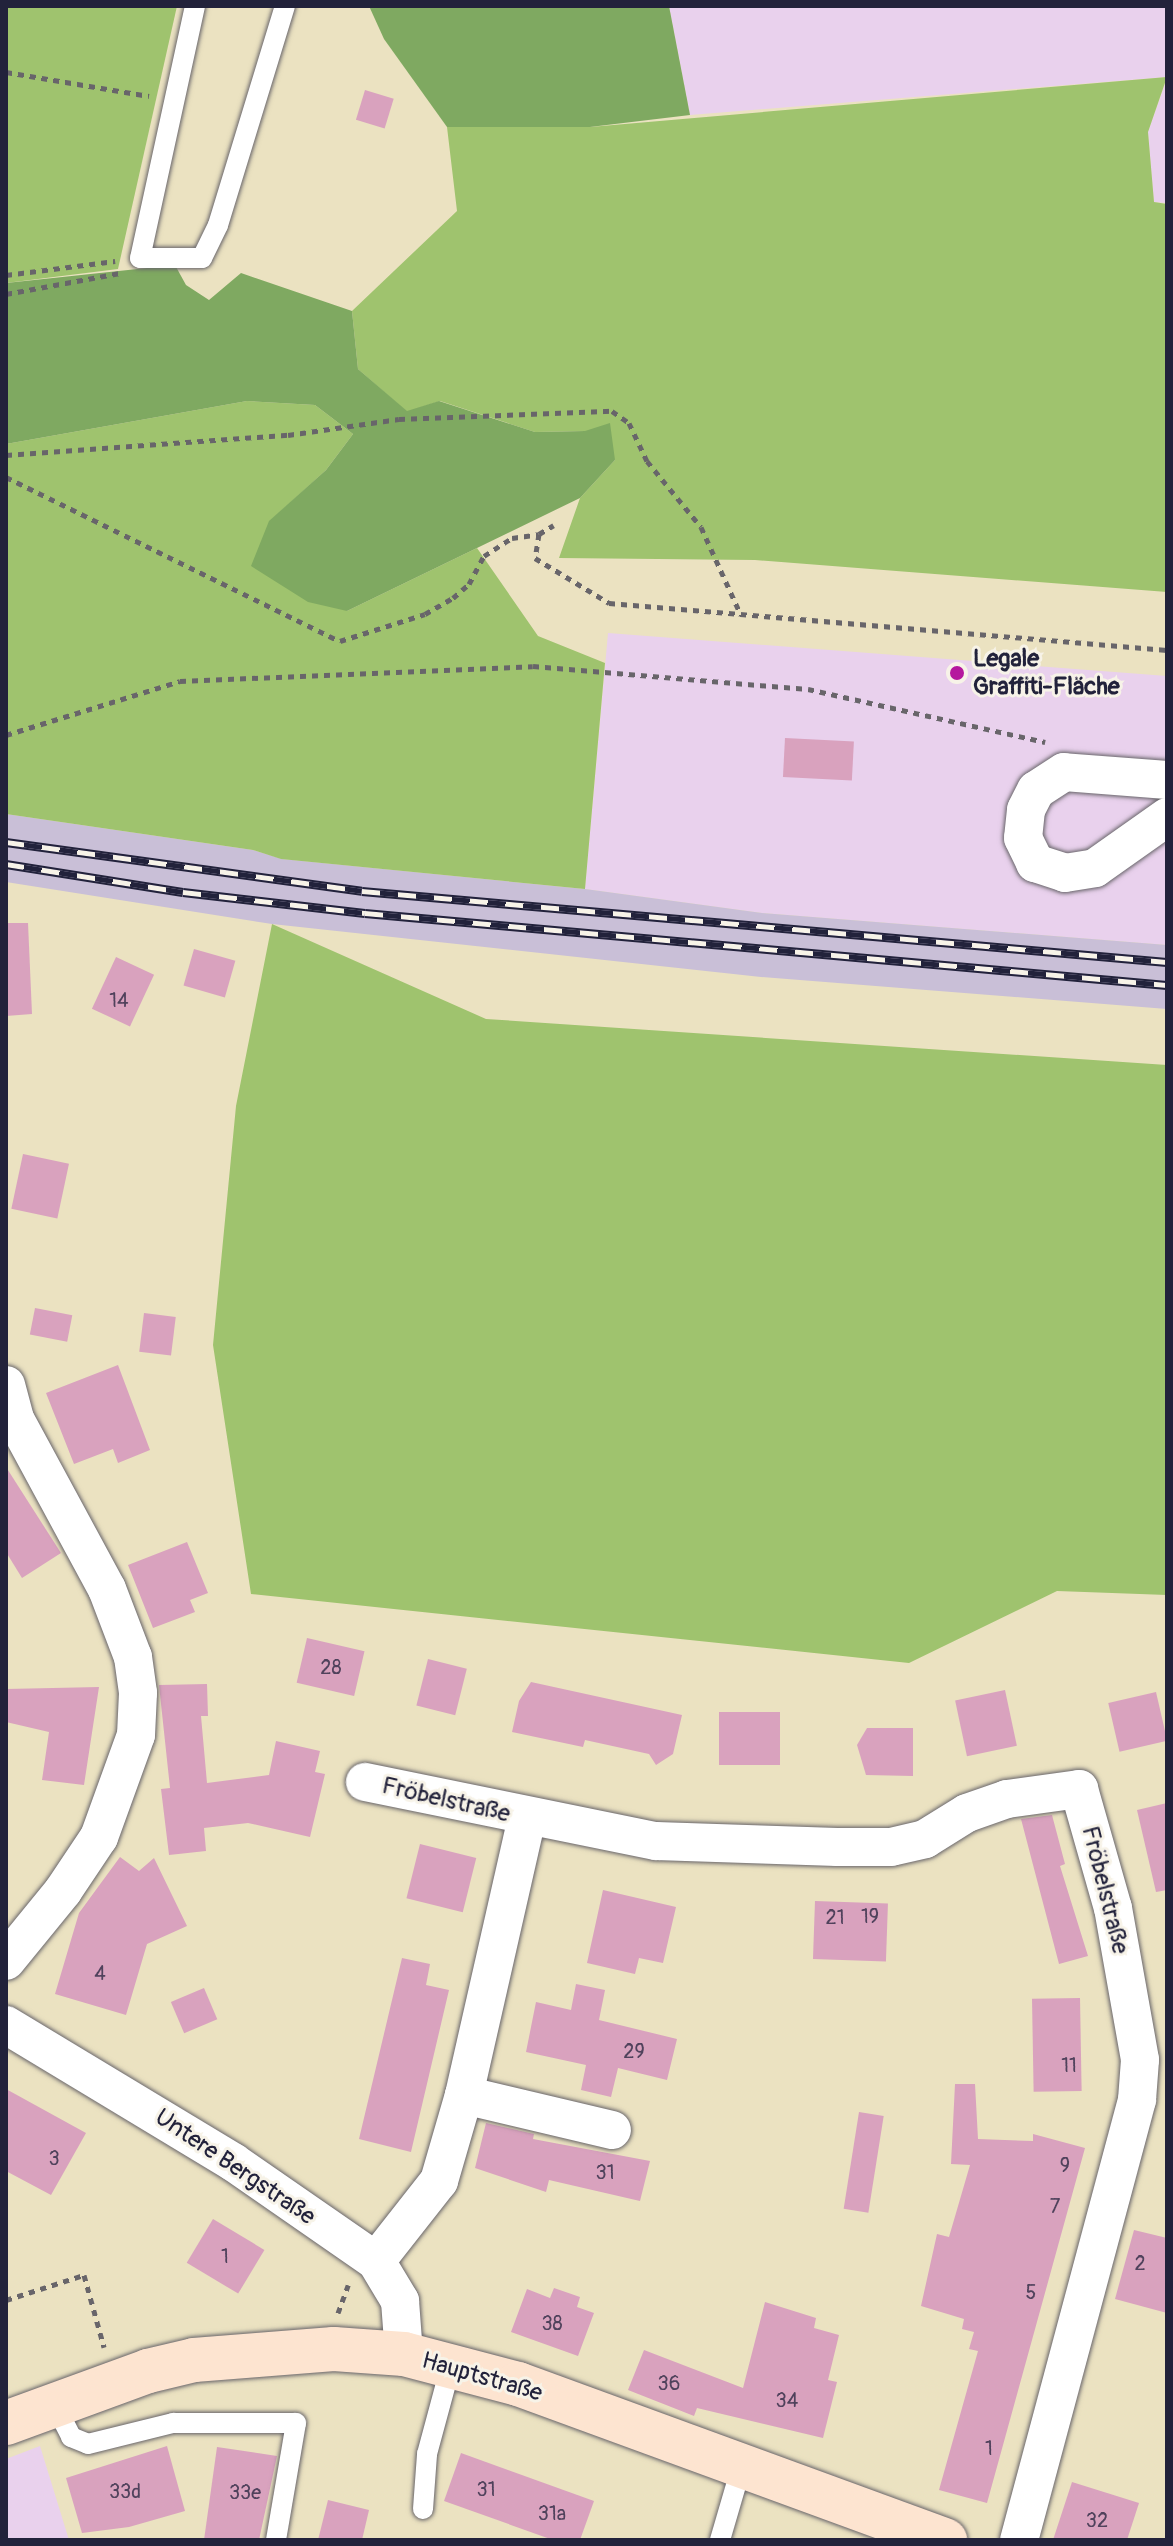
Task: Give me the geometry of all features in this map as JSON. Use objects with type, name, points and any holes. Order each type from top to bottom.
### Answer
[{"type":"main road","name":"Hauptstraße","points":[[6,2423],[194,2360],[334,2349],[404,2354],[451,2365],[742,2465],[945,2540]]},
{"type":"street","points":[[1167,780],[1064,772],[1036,790],[1026,810],[1023,838],[1035,863],[1065,873],[1095,868],[1167,817]]},
{"type":"street","points":[[6,1385],[15,1419],[107,1589],[133,1657],[138,1693],[136,1735],[99,1837],[63,1891],[6,1961]]},
{"type":"street","name":"Fröbelstraße","points":[[365,1782],[527,1818],[656,1841],[891,1847],[925,1839],[967,1813],[1007,1799],[1079,1789],[1113,1908],[1140,2060],[1137,2100],[1019,2540]]},
{"type":"street","name":"Fröbelstraße","points":[[363,2269],[439,2181],[464,2095],[527,1818]]},
{"type":"street","name":"Untere Bergstraße","points":[[6,2025],[233,2162],[363,2269],[400,2301],[404,2354]]},
{"type":"street","points":[[464,2095],[612,2130]]},
{"type":"lane","points":[[195,6],[140,258],[202,258],[218,225],[285,6]]},
{"type":"lane","points":[[423,2509],[427,2454],[451,2365]]},
{"type":"lane","points":[[55,2405],[71,2437],[88,2444],[173,2423],[296,2423],[276,2540]]},
{"type":"lane","points":[[720,2540],[742,2465]]},
{"type":"path","points":[[6,72],[174,97]]},
{"type":"path","points":[[6,275],[140,258]]},
{"type":"path","points":[[6,294],[114,278],[140,258]]},
{"type":"path","points":[[6,455],[288,435],[399,419],[612,411],[629,423],[647,461],[701,527],[741,615]]},
{"type":"path","points":[[6,477],[340,641],[425,614],[453,598],[469,584],[484,556],[512,538],[539,534],[554,525]]},
{"type":"path","points":[[539,534],[535,558],[609,603],[1167,650]]},
{"type":"path","points":[[6,735],[180,681],[533,666],[808,689],[1055,746]]},
{"type":"path","points":[[335,2320],[363,2269]]},
{"type":"path","points":[[6,2300],[84,2275],[107,2356]]},
{"type":"shaded area","points":[[669,6],[1167,6],[1167,77],[690,115]]},
{"type":"shaded area","points":[[1167,78],[1167,203],[1154,202],[1148,132]]},
{"type":"shaded area","points":[[608,633],[1167,676],[1167,945],[762,913],[585,889]]},
{"type":"shaded area","points":[[6,814],[253,850],[282,859],[585,889],[762,913],[1167,945],[1167,1009],[761,977],[272,924],[6,882]]},
{"type":"shaded area","points":[[40,2446],[69,2540],[6,2540],[6,2459]]},
{"type":"green space","points":[[6,6],[177,6],[118,269],[6,283]]},
{"type":"green space","points":[[369,6],[669,6],[690,115],[590,127],[447,127],[384,39]]},
{"type":"green space","points":[[1167,77],[1148,132],[1154,202],[1167,204],[1167,592],[755,560],[559,558],[580,498],[615,460],[585,431],[535,432],[440,401],[407,412],[358,369],[352,311],[457,211],[447,127],[590,127]]},
{"type":"green space","points":[[175,265],[186,285],[209,300],[241,273],[352,311],[358,369],[407,411],[439,401],[535,432],[585,431],[610,423],[615,460],[580,498],[347,611],[308,602],[251,566],[269,521],[326,470],[353,434],[315,405],[247,401],[6,444],[6,283]]},
{"type":"green space","points":[[247,401],[315,405],[353,434],[326,470],[270,521],[347,611],[477,548],[538,636],[605,663],[585,889],[281,859],[253,850],[6,814],[6,444]]},
{"type":"green space","points":[[272,924],[486,1019],[1167,1065],[1167,1595],[1057,1591],[909,1663],[251,1594],[213,1345],[236,1106]]},
{"type":"building","points":[[365,90],[394,99],[385,128],[356,120]]},
{"type":"building","points":[[785,738],[854,742],[852,781],[783,777]]},
{"type":"building","points":[[6,923],[28,923],[32,1014],[6,1016]]},
{"type":"building","points":[[194,949],[235,961],[225,997],[184,986]]},
{"type":"building","points":[[116,957],[154,975],[130,1026],[92,1009]]},
{"type":"building","points":[[23,1154],[69,1164],[57,1219],[11,1209]]},
{"type":"building","points":[[35,1308],[72,1315],[67,1342],[30,1335]]},
{"type":"building","points":[[144,1313],[176,1317],[171,1356],[139,1352]]},
{"type":"building","points":[[118,1365],[150,1450],[118,1463],[113,1449],[74,1464],[46,1393]]},
{"type":"building","points":[[6,1467],[61,1553],[22,1578],[6,1552]]},
{"type":"building","points":[[187,1542],[208,1593],[190,1600],[195,1612],[153,1628],[128,1565]]},
{"type":"building","points":[[307,1638],[364,1651],[354,1696],[297,1683]]},
{"type":"building","points":[[428,1659],[467,1669],[455,1715],[416,1706]]},
{"type":"building","points":[[531,1682],[682,1715],[673,1754],[656,1765],[649,1754],[585,1740],[583,1747],[512,1732],[519,1701]]},
{"type":"building","points":[[207,1684],[208,1716],[201,1716],[207,1783],[269,1775],[276,1741],[320,1751],[315,1772],[325,1774],[310,1837],[248,1823],[204,1828],[206,1851],[169,1855],[161,1789],[170,1788],[159,1685]]},
{"type":"building","points":[[99,1687],[84,1785],[42,1780],[49,1732],[6,1722],[6,1689]]},
{"type":"building","points":[[1005,1690],[1017,1746],[967,1756],[955,1701]]},
{"type":"building","points":[[1156,1692],[1167,1741],[1120,1752],[1108,1703]]},
{"type":"building","points":[[719,1712],[780,1712],[780,1765],[719,1765]]},
{"type":"building","points":[[867,1728],[913,1728],[913,1776],[866,1775],[857,1745]]},
{"type":"building","points":[[1167,1803],[1167,1890],[1156,1892],[1137,1810]]},
{"type":"building","points":[[1052,1815],[1065,1864],[1060,1866],[1088,1956],[1059,1964],[1021,1819]]},
{"type":"building","points":[[420,1844],[476,1858],[463,1912],[406,1898]]},
{"type":"building","points":[[120,1857],[139,1871],[154,1858],[187,1926],[147,1944],[126,2015],[55,1994],[79,1913]]},
{"type":"building","points":[[603,1890],[676,1907],[663,1963],[639,1958],[635,1974],[587,1963]]},
{"type":"building","points":[[815,1901],[888,1904],[886,1962],[813,1959]]},
{"type":"building","points":[[402,1958],[430,1964],[426,1985],[449,1990],[411,2152],[359,2139]]},
{"type":"building","points":[[576,1984],[605,1990],[599,2020],[677,2039],[667,2080],[618,2068],[611,2097],[581,2090],[586,2065],[526,2052],[536,2002],[571,2010]]},
{"type":"building","points":[[204,1988],[217,2019],[184,2033],[171,2002]]},
{"type":"building","points":[[1080,1998],[1082,2091],[1034,2092],[1032,1999]]},
{"type":"building","points":[[955,2084],[975,2084],[978,2139],[1033,2141],[1033,2134],[1085,2148],[987,2503],[939,2490],[978,2351],[969,2349],[974,2332],[962,2329],[964,2319],[921,2306],[937,2234],[949,2237],[970,2165],[951,2164]]},
{"type":"building","points":[[6,2089],[86,2133],[51,2195],[6,2171]]},
{"type":"building","points":[[859,2112],[884,2116],[868,2213],[844,2209]]},
{"type":"building","points":[[486,2123],[534,2134],[533,2139],[650,2161],[640,2201],[549,2180],[546,2192],[475,2168]]},
{"type":"building","points":[[213,2219],[264,2250],[238,2294],[187,2263]]},
{"type":"building","points":[[1134,2230],[1167,2238],[1167,2313],[1115,2299]]},
{"type":"building","points":[[554,2288],[580,2297],[577,2307],[594,2313],[578,2356],[511,2332],[527,2289],[550,2298]]},
{"type":"building","points":[[765,2302],[816,2318],[814,2328],[839,2335],[828,2380],[837,2382],[823,2438],[697,2408],[694,2416],[628,2390],[644,2350],[743,2388]]},
{"type":"building","points":[[167,2446],[185,2511],[129,2527],[82,2533],[66,2478]]},
{"type":"building","points":[[217,2447],[277,2456],[259,2540],[204,2540]]},
{"type":"building","points":[[461,2453],[594,2501],[580,2540],[553,2540],[444,2501]]},
{"type":"building","points":[[1072,2482],[1139,2503],[1127,2540],[1053,2540]]},
{"type":"building","points":[[328,2500],[369,2510],[362,2540],[318,2540]]},
{"type":"railway","points":[[6,842],[362,891],[1167,962]]},
{"type":"railway","points":[[6,864],[183,892],[365,913],[1167,985]]},
{"type":"place","name":"Legale Graffiti-Fläche","points":[[957,673]]}]
